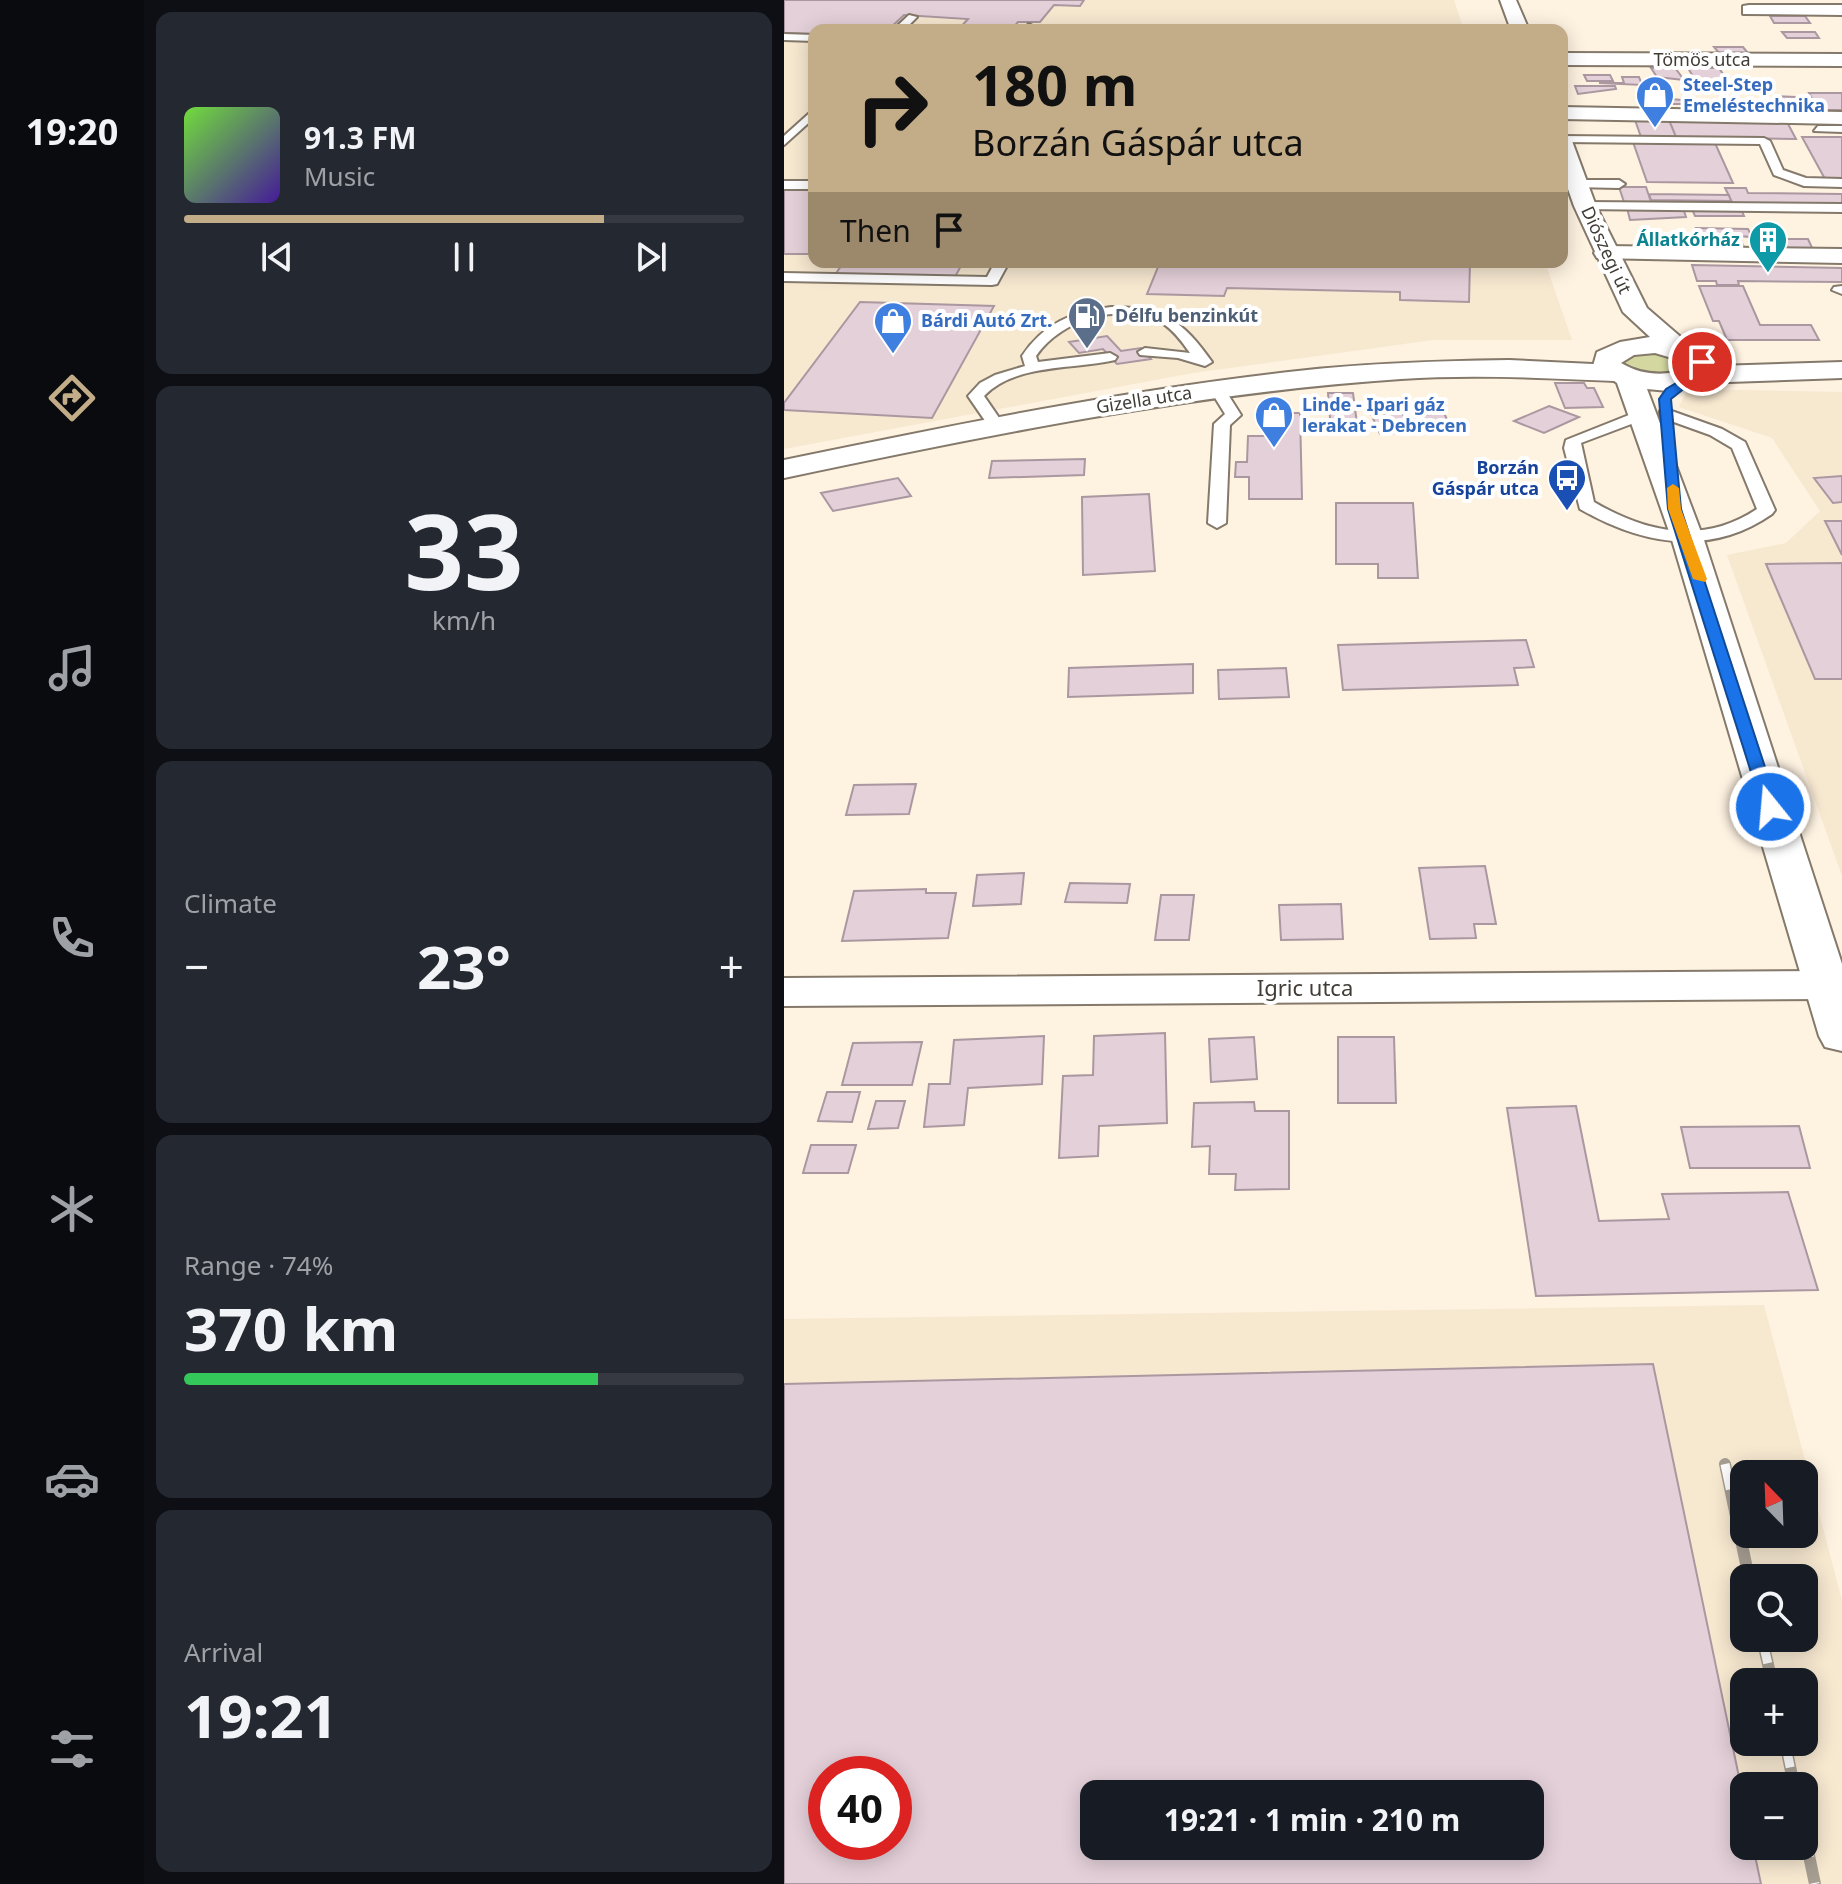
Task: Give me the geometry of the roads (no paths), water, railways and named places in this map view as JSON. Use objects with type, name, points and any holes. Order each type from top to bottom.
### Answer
[{"type":"street","points":[[1508,0],[1518,24]]},
{"type":"street","points":[[1745,5],[1842,10]]},
{"type":"street","points":[[1745,5],[1784,60]]},
{"type":"street","name":"Tömös utca","points":[[1568,59],[1842,60]]},
{"type":"street","points":[[1568,113],[1842,118]]},
{"type":"street","name":"Diószegi út","points":[[1568,158],[1585,206],[1636,312],[1690,365]]},
{"type":"street","points":[[1606,253],[1842,256]]},
{"type":"street","name":"Diószegi út","points":[[1622,363],[1636,312]]},
{"type":"street","points":[[1622,363],[1655,414],[1681,524],[1842,1036]]},
{"type":"street","name":"Gizella utca","points":[[784,469],[1217,379],[1622,363],[1658,383],[1690,365]]},
{"type":"street","points":[[1655,414],[1690,365],[1842,370]]},
{"type":"street","name":"Igric utca","points":[[784,992],[1825,985]]},
{"type":"lane","points":[[904,24],[912,17]]},
{"type":"lane","points":[[784,37],[808,38]]},
{"type":"lane","points":[[784,124],[808,125]]},
{"type":"lane","points":[[784,142],[808,125]]},
{"type":"lane","points":[[1818,129],[1842,129]]},
{"type":"lane","points":[[1568,140],[1764,141],[1778,172],[1804,182],[1842,183]]},
{"type":"lane","points":[[1577,184],[1619,184]]},
{"type":"lane","points":[[784,185],[808,185]]},
{"type":"lane","points":[[1585,206],[1842,208]]},
{"type":"lane","points":[[784,277],[992,281],[999,268]]},
{"type":"lane","points":[[1033,369],[1029,356],[1037,340],[1085,316],[1110,310],[1154,315],[1170,322],[1217,379],[1233,415],[1222,424],[1217,523]]},
{"type":"lane","points":[[1145,352],[1179,354],[1217,379]]},
{"type":"lane","points":[[996,425],[976,396],[980,388],[1001,377],[1033,369],[1110,357]]},
{"type":"lane","points":[[1655,414],[1716,432],[1739,445],[1766,510],[1749,525],[1724,534],[1681,524],[1630,528],[1612,522],[1586,505],[1572,448],[1574,440],[1655,414]]},
{"type":"railway","points":[[1725,1464],[1746,1564]]},
{"type":"railway","points":[[1765,1652],[1769,1668]]},
{"type":"railway","points":[[1788,1756],[1791,1772]]},
{"type":"railway","points":[[1810,1860],[1815,1884]]},
{"type":"place","name":"Steel-Step Emeléstechnika","points":[[1655,129]]},
{"type":"place","name":"Állatkórház","points":[[1768,274]]},
{"type":"place","name":"Délfu benzinkút","points":[[1087,350]]},
{"type":"place","name":"Bárdi Autó Zrt.","points":[[893,355]]},
{"type":"place","name":"Linde - Ipari gáz lerakat - Debrecen","points":[[1274,449]]},
{"type":"place","name":"Borzán Gáspár utca","points":[[1567,512]]}]
